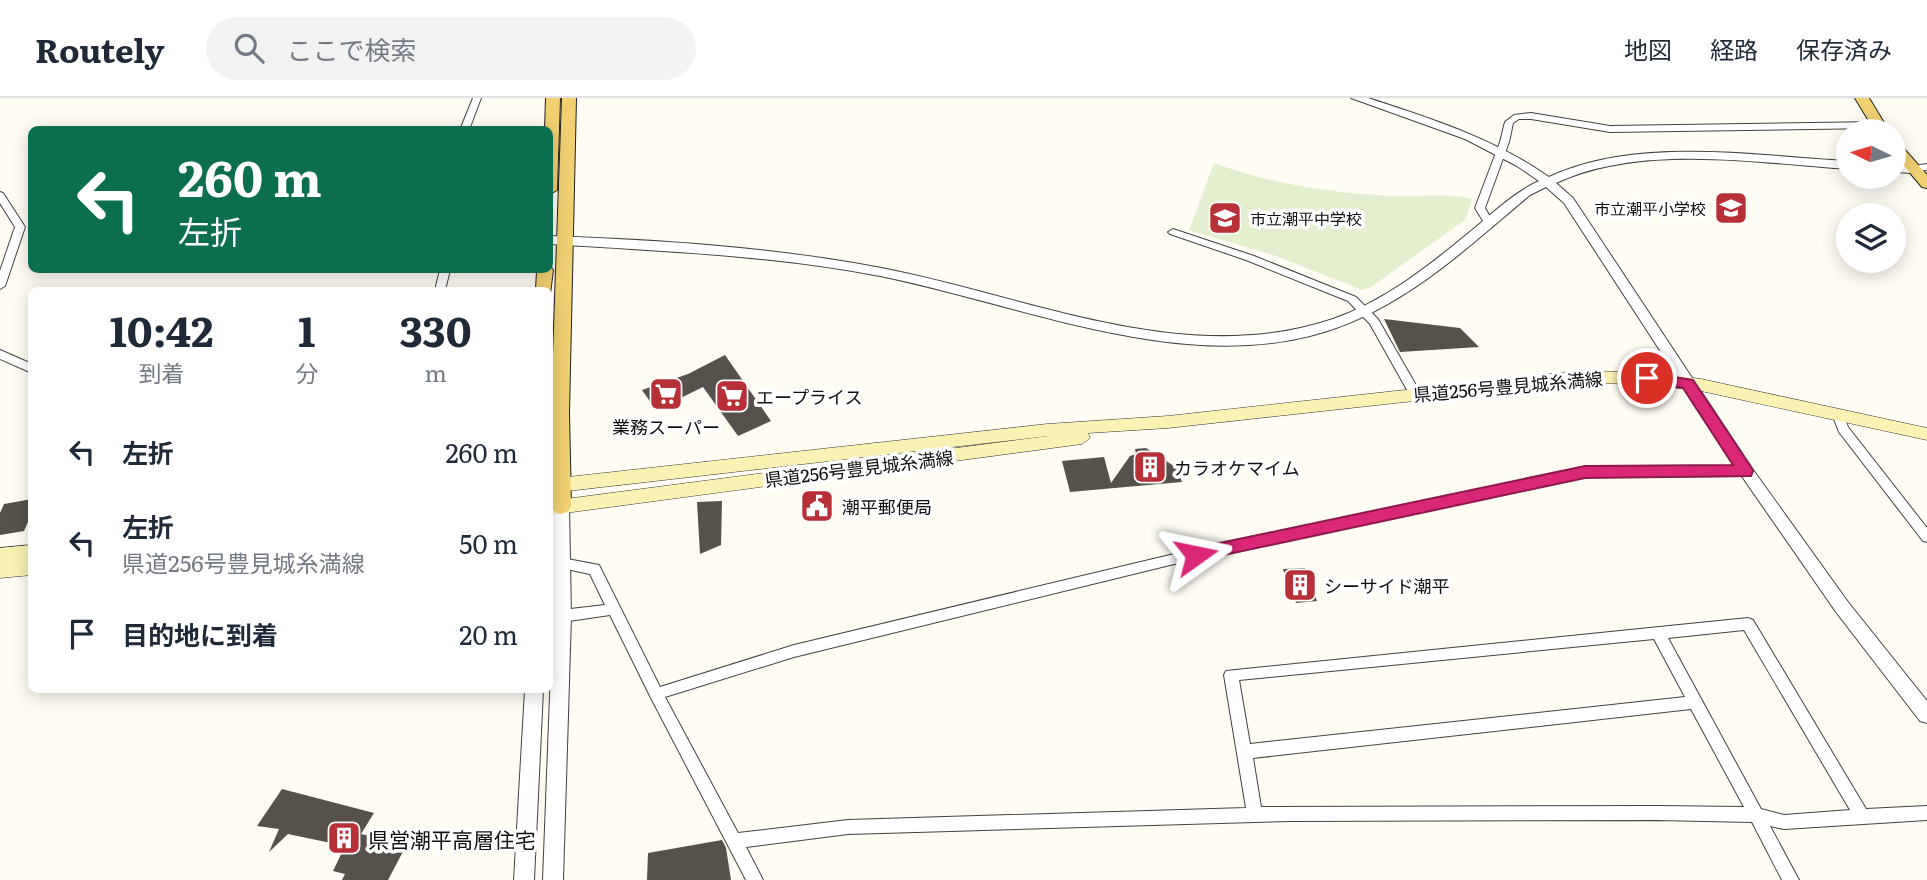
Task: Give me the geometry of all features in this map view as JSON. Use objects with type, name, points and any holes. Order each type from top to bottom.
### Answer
[{"type":"main road","points":[[552,126],[553,98]]},
{"type":"main road","points":[[555,507],[557,241],[569,98]]},
{"type":"main road","points":[[1861,98],[1874,119]]},
{"type":"main road","points":[[1919,168],[1927,184]]},
{"type":"main road","name":"県道256号豊見城糸満線","points":[[555,485],[1047,430],[1168,422],[1578,377],[1647,378],[1687,383],[1927,434]]},
{"type":"main road","name":"県道256号豊見城糸満線","points":[[555,507],[1048,444],[1168,422]]},
{"type":"main road","points":[[0,556],[28,552]]},
{"type":"main road","points":[[0,570],[28,567]]},
{"type":"street","points":[[466,126],[477,98]]},
{"type":"street","points":[[1357,98],[1473,137],[1500,149],[1531,167],[1581,217],[1746,471],[1842,607],[1927,715]]},
{"type":"street","points":[[1489,222],[1480,208],[1500,149],[1508,134],[1509,122],[1517,117],[1531,116],[1610,129],[1836,128]]},
{"type":"street","points":[[557,241],[756,253],[834,264],[883,273],[1101,327],[1157,337],[1234,340],[1309,331],[1366,311],[1407,288],[1526,192],[1546,180],[1615,162],[1656,158],[1836,165]]},
{"type":"street","points":[[0,195],[20,227],[0,286]]},
{"type":"street","points":[[1173,232],[1250,258],[1352,299],[1366,311],[1415,394]]},
{"type":"street","points":[[0,354],[28,367]]},
{"type":"street","points":[[1838,414],[1843,429],[1926,534]]},
{"type":"street","points":[[656,694],[794,651],[1157,563],[1585,472],[1746,471]]},
{"type":"street","points":[[553,880],[562,615],[562,563],[555,507]]},
{"type":"street","points":[[562,563],[594,569],[656,694],[755,880]]},
{"type":"street","points":[[562,615],[614,609]]},
{"type":"street","points":[[1255,815],[1231,675],[1748,624],[1863,818]]},
{"type":"street","points":[[1658,633],[1791,880]]},
{"type":"street","points":[[524,880],[534,693]]},
{"type":"street","points":[[1244,752],[1695,702]]},
{"type":"street","points":[[736,841],[848,827],[1255,815],[1657,813],[1757,815],[1784,822],[1927,813]]},
{"type":"green space","points":[[1214,163],[1257,177],[1324,190],[1472,199],[1465,220],[1371,287],[1362,290],[1276,256],[1189,230]]},
{"type":"building","points":[[1384,319],[1460,328],[1479,347],[1400,352]]},
{"type":"building","name":"エープライス","points":[[725,355],[771,421],[738,436],[703,387],[656,410],[642,390],[688,374]]},
{"type":"building","points":[[1146,448],[1177,468],[1182,482],[1070,492],[1062,461],[1104,457],[1111,483],[1130,456],[1136,454],[1135,449]]},
{"type":"building","points":[[28,500],[28,522],[24,531],[0,535],[0,513],[4,504]]},
{"type":"building","points":[[722,501],[721,545],[700,554],[697,502]]},
{"type":"building","name":"シーサイド潮平","points":[[1305,568],[1317,601],[1296,603],[1283,569]]},
{"type":"building","name":"県営潮平高層住宅","points":[[282,789],[374,813],[361,834],[407,844],[388,880],[342,880],[345,874],[333,871],[345,846],[288,834],[269,852],[279,829],[257,826]]},
{"type":"building","points":[[722,840],[726,848],[731,880],[647,880],[648,853]]},
{"type":"place","name":"市立潮平小学校","points":[[1731,208]]},
{"type":"place","name":"市立潮平中学校","points":[[1225,218]]},
{"type":"place","name":"業務スーパー","points":[[666,394]]},
{"type":"place","name":"エープライス","points":[[732,396]]},
{"type":"place","name":"カラオケマイム","points":[[1150,467]]},
{"type":"place","name":"潮平郵便局","points":[[817,506]]},
{"type":"place","name":"シーサイド潮平","points":[[1300,585]]},
{"type":"place","name":"県営潮平高層住宅","points":[[344,838]]},
{"type":"route","points":[[1196,555],[1585,472],[1746,471],[1687,383],[1647,378]]}]
